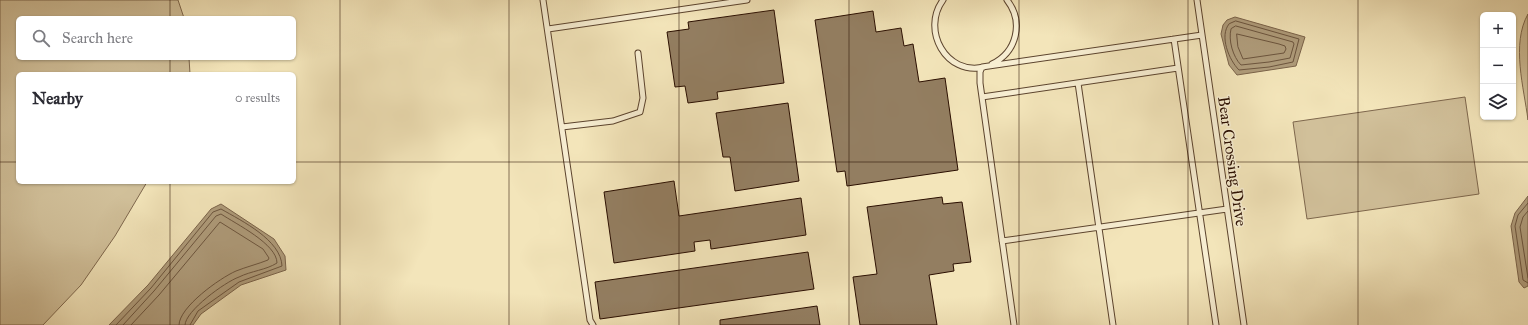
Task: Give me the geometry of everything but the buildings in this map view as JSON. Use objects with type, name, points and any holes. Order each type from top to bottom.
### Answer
[{"type":"lane","points":[[543,0],[589,312],[593,325]]},
{"type":"lane","points":[[548,28],[748,0]]},
{"type":"lane","points":[[943,0],[936,14],[934,26],[936,38],[940,48],[948,58],[958,64],[970,68],[1202,35]]},
{"type":"lane","points":[[982,67],[993,64],[1003,57],[1011,48],[1016,35],[1017,21],[1013,7],[1007,0]]},
{"type":"lane","name":"Bear Crossing Drive","points":[[1197,0],[1244,325]]},
{"type":"lane","points":[[1174,40],[1216,325]]},
{"type":"lane","points":[[562,127],[613,121],[640,112],[643,98],[638,53]]},
{"type":"lane","points":[[982,67],[980,77],[982,97],[1014,325]]},
{"type":"lane","points":[[982,97],[1178,68]]},
{"type":"lane","points":[[1078,83],[1113,325]]},
{"type":"lane","points":[[1002,242],[1227,209]]},
{"type":"shaded area","points":[[0,0],[178,0],[183,16],[16,16],[16,60],[189,60],[190,72],[16,72],[16,184],[146,184],[115,236],[81,285],[43,325],[0,325]]},
{"type":"shaded area","points":[[1528,14],[1528,120],[1519,52],[1523,26]]},
{"type":"shaded area","points":[[1465,97],[1479,194],[1307,219],[1293,122]]},
{"type":"water","points":[[1235,17],[1305,37],[1296,66],[1237,75],[1229,65],[1221,34],[1223,25],[1227,20]]},
{"type":"water","points":[[1528,196],[1528,286],[1524,288],[1519,282],[1511,226],[1515,213]]},
{"type":"water","points":[[221,204],[274,239],[285,256],[286,270],[241,285],[201,314],[193,325],[109,325],[148,285],[211,209]]}]
